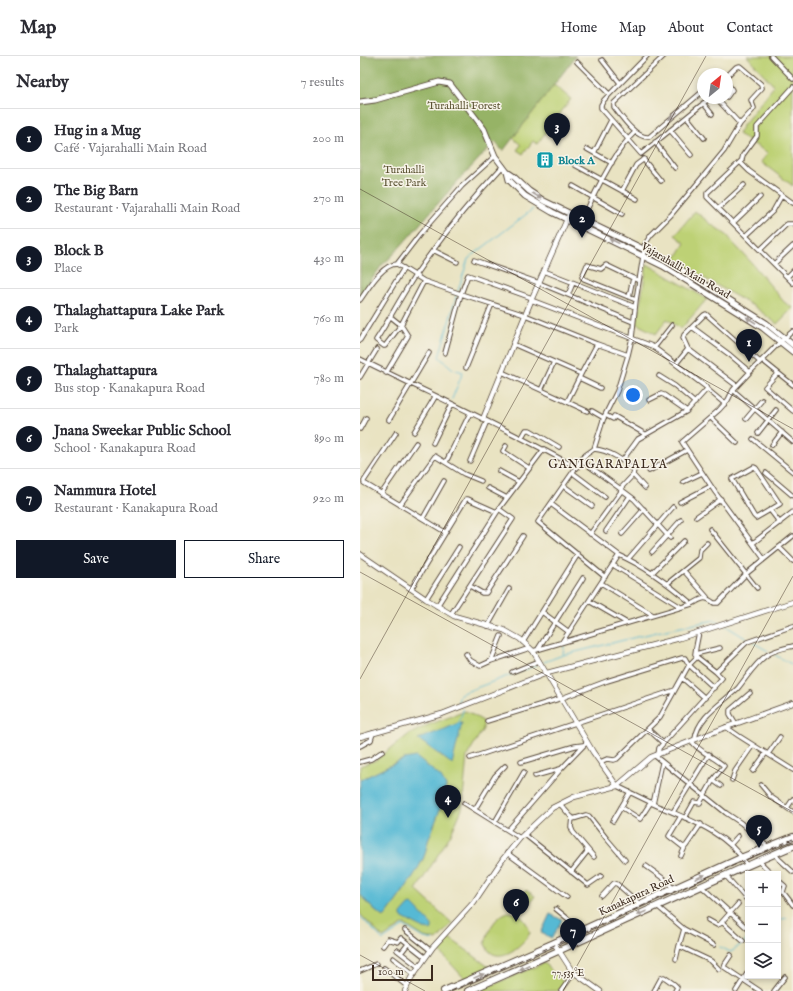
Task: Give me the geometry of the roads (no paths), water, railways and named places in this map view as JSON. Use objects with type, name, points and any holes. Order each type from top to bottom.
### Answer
[{"type":"highway","name":"Kanakapura Road","points":[[444,991],[583,930],[742,857],[793,836]]},
{"type":"highway","name":"Kanakapura Road","points":[[468,991],[747,865],[793,846]]},
{"type":"main road","name":"Vajarahalli Main Road","points":[[360,102],[375,100],[439,82],[450,84],[484,129],[495,156],[507,172],[510,180],[525,196],[541,206],[568,216],[666,260],[766,323],[793,345]]},
{"type":"main road","name":"Vajarahalli Main Road","points":[[581,222],[663,266],[748,318],[793,352]]},
{"type":"street","points":[[648,56],[609,94],[601,105],[601,108],[661,181]]},
{"type":"street","points":[[664,56],[614,103],[614,107],[636,132],[644,137],[649,137],[697,96]]},
{"type":"street","points":[[771,56],[793,79]]},
{"type":"street","points":[[602,60],[620,83]]},
{"type":"street","points":[[577,62],[609,94]]},
{"type":"street","points":[[594,449],[605,417],[617,391],[628,355],[632,338],[635,307],[645,244],[651,235],[671,215],[724,151],[740,124],[754,108],[751,100],[762,88],[762,84],[740,66],[733,70]]},
{"type":"street","points":[[793,87],[758,127],[757,136],[743,155],[741,164],[793,203]]},
{"type":"street","points":[[640,154],[702,104]]},
{"type":"street","points":[[704,104],[712,114]]},
{"type":"street","points":[[721,104],[740,124]]},
{"type":"street","points":[[687,117],[704,138]]},
{"type":"street","points":[[594,153],[611,120]]},
{"type":"street","points":[[670,130],[691,155]]},
{"type":"street","points":[[581,222],[612,163],[628,139],[636,132]]},
{"type":"street","points":[[655,142],[675,168]]},
{"type":"street","points":[[587,149],[612,163]]},
{"type":"street","points":[[397,264],[420,234],[462,186],[495,156]]},
{"type":"street","points":[[622,191],[636,166],[644,159]]},
{"type":"street","points":[[742,160],[707,193],[707,197],[793,282]]},
{"type":"street","points":[[575,165],[637,199]]},
{"type":"street","points":[[424,281],[401,325],[385,346],[376,341],[415,276],[433,250],[478,193],[502,166]]},
{"type":"street","points":[[719,208],[744,185]]},
{"type":"street","points":[[573,186],[622,214]]},
{"type":"street","points":[[747,235],[773,211],[782,195]]},
{"type":"street","points":[[734,222],[760,197]]},
{"type":"street","points":[[470,461],[513,344],[568,216]]},
{"type":"street","points":[[760,249],[787,224],[793,224]]},
{"type":"street","points":[[775,263],[793,246]]},
{"type":"street","points":[[433,250],[457,262]]},
{"type":"street","points":[[474,260],[538,283],[633,322]]},
{"type":"street","points":[[360,300],[382,271],[391,264],[397,264],[424,281],[525,315],[628,355]]},
{"type":"street","points":[[636,300],[584,279],[582,276],[588,264],[601,269],[606,265],[639,281]]},
{"type":"street","points":[[360,340],[404,268]]},
{"type":"street","points":[[544,271],[635,307]]},
{"type":"street","points":[[787,276],[793,271]]},
{"type":"street","points":[[445,353],[461,294],[468,275],[632,338],[654,348],[706,387],[706,389],[725,404]]},
{"type":"street","points":[[629,297],[633,278]]},
{"type":"street","points":[[568,295],[573,283]]},
{"type":"street","points":[[466,368],[492,304]]},
{"type":"street","points":[[737,386],[688,349],[683,338],[706,314],[761,361],[793,385]]},
{"type":"street","points":[[386,373],[408,336],[401,325],[391,317]]},
{"type":"street","points":[[654,348],[672,325]]},
{"type":"street","points":[[692,327],[750,372]]},
{"type":"street","points":[[764,559],[711,486],[682,442],[711,418],[725,404],[737,386],[750,372],[793,331]]},
{"type":"street","points":[[513,344],[554,362],[600,388]]},
{"type":"street","points":[[567,402],[597,344]]},
{"type":"street","points":[[360,377],[369,364],[376,349]]},
{"type":"street","points":[[676,364],[688,349]]},
{"type":"street","points":[[389,420],[429,353]]},
{"type":"street","points":[[360,359],[435,397],[522,437],[577,468]]},
{"type":"street","points":[[541,390],[554,362]]},
{"type":"street","points":[[502,372],[587,411]]},
{"type":"street","points":[[778,373],[765,387],[793,411]]},
{"type":"street","points":[[659,376],[675,386],[695,403]]},
{"type":"street","points":[[622,461],[638,439],[687,411],[706,389]]},
{"type":"street","points":[[734,390],[793,442]]},
{"type":"street","points":[[649,400],[661,394],[687,411]]},
{"type":"street","points":[[414,432],[435,397]]},
{"type":"street","points":[[746,419],[762,400]]},
{"type":"street","points":[[433,443],[452,404]]},
{"type":"street","points":[[758,433],[776,410]]},
{"type":"street","points":[[592,411],[613,419],[614,416],[645,434]]},
{"type":"street","points":[[446,462],[470,413]]},
{"type":"street","points":[[360,429],[366,418]]},
{"type":"street","points":[[711,418],[737,443]]},
{"type":"street","points":[[522,437],[526,430],[530,430],[558,447]]},
{"type":"street","points":[[772,445],[782,432]]},
{"type":"street","points":[[396,433],[364,481],[365,484],[445,532]]},
{"type":"street","points":[[753,438],[793,472]]},
{"type":"street","points":[[381,494],[416,443]]},
{"type":"street","points":[[506,446],[503,451],[530,468]]},
{"type":"street","points":[[437,606],[498,510],[544,449]]},
{"type":"street","points":[[590,534],[621,489],[633,475],[634,470],[603,450],[594,449],[589,452],[573,473],[539,520],[539,523],[605,577]]},
{"type":"street","points":[[649,472],[687,450]]},
{"type":"street","points":[[400,505],[434,456],[464,474],[481,481]]},
{"type":"street","points":[[582,461],[630,496],[658,523],[670,538]]},
{"type":"street","points":[[754,467],[756,468],[780,504],[770,510],[756,518],[732,479],[754,467]]},
{"type":"street","points":[[499,471],[519,482]]},
{"type":"street","points":[[573,473],[605,497]]},
{"type":"street","points":[[683,482],[702,473]]},
{"type":"street","points":[[766,473],[793,496]]},
{"type":"street","points":[[633,475],[645,488]]},
{"type":"street","points":[[423,518],[444,481]]},
{"type":"street","points":[[564,486],[592,506]]},
{"type":"street","points":[[680,502],[711,486]]},
{"type":"street","points":[[488,488],[507,498]]},
{"type":"street","points":[[606,531],[630,496]]},
{"type":"street","points":[[411,589],[467,498],[498,510],[513,519],[451,614]]},
{"type":"street","points":[[696,517],[721,499]]},
{"type":"street","points":[[551,504],[619,555],[652,573],[668,584],[692,604]]},
{"type":"street","points":[[628,559],[673,507]]},
{"type":"street","points":[[622,534],[644,509]]},
{"type":"street","points":[[770,510],[780,523]]},
{"type":"street","points":[[753,544],[793,512]]},
{"type":"street","points":[[652,552],[681,520]]},
{"type":"street","points":[[710,529],[757,588]]},
{"type":"street","points":[[470,586],[482,593],[486,593],[523,536]]},
{"type":"street","points":[[684,571],[707,597],[714,603],[718,603],[746,574],[793,536]]},
{"type":"street","points":[[652,573],[684,541]]},
{"type":"street","points":[[668,584],[699,558],[700,550],[707,543]]},
{"type":"street","points":[[426,599],[459,547]]},
{"type":"street","points":[[779,547],[793,562]]},
{"type":"street","points":[[360,554],[426,599],[451,614],[504,630],[534,649],[539,661],[562,698],[585,744],[617,786],[680,816],[701,824],[730,845],[742,857],[747,865]]},
{"type":"street","points":[[523,642],[578,554]]},
{"type":"street","points":[[562,642],[619,555]]},
{"type":"street","points":[[613,565],[681,607]]},
{"type":"street","points":[[534,649],[555,622],[583,578]]},
{"type":"street","points":[[601,583],[653,615]]},
{"type":"street","points":[[488,626],[509,589]]},
{"type":"street","points":[[466,654],[470,660],[480,666],[491,661],[692,604],[707,597]]},
{"type":"street","points":[[589,601],[627,623]]},
{"type":"street","points":[[360,736],[442,714],[547,673],[698,632],[793,602]]},
{"type":"street","points":[[542,612],[569,632]]},
{"type":"street","points":[[716,672],[747,642],[793,626]]},
{"type":"street","points":[[600,762],[607,759],[617,759],[660,717],[689,665],[696,656],[698,632]]},
{"type":"street","points":[[491,661],[501,636]]},
{"type":"street","points":[[685,818],[694,802],[699,803],[712,781],[724,766],[709,754],[694,746],[696,732],[701,723],[737,688],[757,663],[768,654],[793,646]]},
{"type":"street","points":[[696,656],[720,648]]},
{"type":"street","points":[[696,656],[722,678],[658,748],[657,755],[662,763],[741,823],[768,847]]},
{"type":"street","points":[[486,721],[562,698],[607,681],[682,658],[685,658],[689,665],[714,688]]},
{"type":"street","points":[[512,672],[539,661]]},
{"type":"street","points":[[682,678],[704,698]]},
{"type":"street","points":[[470,758],[675,690]]},
{"type":"street","points":[[736,724],[730,714],[730,710],[750,693]]},
{"type":"street","points":[[384,968],[406,989],[430,950],[474,902],[507,853],[522,836],[552,808],[574,798],[617,786],[651,758],[657,755],[726,727],[793,703]]},
{"type":"street","points":[[726,727],[793,770]]},
{"type":"street","points":[[648,729],[663,744]]},
{"type":"street","points":[[360,746],[370,741],[373,733]]},
{"type":"street","points":[[753,771],[780,737]]},
{"type":"street","points":[[521,762],[585,744]]},
{"type":"street","points":[[508,830],[561,769],[585,744]]},
{"type":"street","points":[[732,780],[735,771],[753,745]]},
{"type":"street","points":[[360,762],[371,759],[383,751]]},
{"type":"street","points":[[673,812],[709,754]]},
{"type":"street","points":[[621,807],[640,818],[652,803],[662,763]]},
{"type":"street","points":[[475,809],[495,776],[505,766]]},
{"type":"street","points":[[536,776],[561,769]]},
{"type":"street","points":[[495,822],[524,772]]},
{"type":"street","points":[[712,781],[721,786]]},
{"type":"street","points":[[761,785],[771,797],[793,812]]},
{"type":"street","points":[[613,821],[630,792]]},
{"type":"street","points":[[787,808],[793,799]]},
{"type":"street","points":[[464,803],[508,830],[522,836],[588,885],[601,876]]},
{"type":"street","points":[[560,804],[572,818],[572,829],[594,857]]},
{"type":"street","points":[[572,818],[575,819],[586,815],[589,816],[625,860]]},
{"type":"street","points":[[680,816],[668,836],[685,847]]},
{"type":"street","points":[[681,856],[685,847],[701,824]]},
{"type":"street","points":[[730,845],[738,836]]},
{"type":"street","points":[[571,872],[587,852],[584,845]]},
{"type":"street","points":[[507,853],[567,897]]},
{"type":"street","points":[[775,854],[778,859],[793,872]]},
{"type":"street","points":[[759,861],[769,871]]},
{"type":"street","points":[[646,866],[664,879],[674,889]]},
{"type":"street","points":[[725,876],[745,898]]},
{"type":"street","points":[[602,896],[614,883],[640,904]]},
{"type":"street","points":[[781,883],[785,886],[783,892],[793,905]]},
{"type":"street","points":[[701,886],[745,926]]},
{"type":"street","points":[[708,920],[717,925],[722,922],[738,904]]},
{"type":"street","points":[[657,906],[684,929],[714,945]]},
{"type":"street","points":[[556,909],[583,930]]},
{"type":"street","points":[[722,922],[743,941]]},
{"type":"street","points":[[676,959],[684,929]]},
{"type":"street","points":[[404,930],[430,950]]},
{"type":"street","points":[[383,946],[388,939],[398,942],[401,938],[425,957]]},
{"type":"street","points":[[554,943],[574,973],[596,990]]},
{"type":"street","points":[[401,953],[408,944]]},
{"type":"street","points":[[679,946],[711,961],[719,969]]},
{"type":"street","points":[[397,950],[419,967]]},
{"type":"street","points":[[731,955],[724,967],[760,991]]},
{"type":"street","points":[[393,958],[414,974]]},
{"type":"street","points":[[360,971],[376,964]]},
{"type":"street","points":[[560,991],[574,973]]},
{"type":"street","points":[[654,991],[661,978],[664,977],[677,987],[675,991]]},
{"type":"street","points":[[736,991],[745,977]]},
{"type":"street","points":[[774,991],[785,978]]},
{"type":"water","points":[[458,723],[462,723],[452,764],[418,739],[445,729]]},
{"type":"water","points":[[416,757],[441,777],[446,786],[423,859],[406,888],[383,917],[373,909],[360,894],[360,780],[404,759]]},
{"type":"water","points":[[412,904],[432,925],[432,929],[424,929],[401,917],[401,914],[409,905]]},
{"type":"water","points":[[550,914],[562,920],[552,938],[541,933]]},
{"type":"waterway","points":[[458,291],[468,259],[533,209]]},
{"type":"waterway","points":[[452,399],[463,372],[453,369],[439,357],[457,294]]},
{"type":"waterway","points":[[544,662],[563,655],[661,631],[715,620],[721,623]]},
{"type":"waterway","points":[[726,626],[747,639]]},
{"type":"waterway","points":[[754,643],[768,651]]},
{"type":"waterway","points":[[563,655],[564,646]]},
{"type":"waterway","points":[[775,655],[793,665]]},
{"type":"waterway","points":[[460,706],[458,702],[460,694],[537,665]]},
{"type":"waterway","points":[[459,723],[462,709]]},
{"type":"waterway","points":[[360,916],[383,940],[404,926],[424,938],[433,940]]},
{"type":"waterway","points":[[781,919],[787,918]]},
{"type":"waterway","points":[[720,947],[731,952],[745,941]]},
{"type":"railway","points":[[451,991],[793,839]]},
{"type":"place","name":"Block B","points":[[557,146]]},
{"type":"place","name":"Block A","points":[[545,160]]},
{"type":"place","name":"The Big Barn","points":[[582,238]]},
{"type":"place","name":"Hug in a Mug","points":[[749,362]]},
{"type":"place","name":"Thalaghattapura Lake Park","points":[[448,818]]},
{"type":"place","name":"Thalaghattapura","points":[[759,848]]},
{"type":"place","name":"Jnana Sweekar Public School","points":[[516,922]]},
{"type":"place","name":"Nammura Hotel","points":[[573,951]]},
{"type":"district","name":"GANIGARAPALYA","points":[[608,464]]},
{"type":"park label","name":"Turahalli Forest","points":[[464,105]]},
{"type":"park label","name":"Turahalli Tree Park","points":[[404,175]]}]
